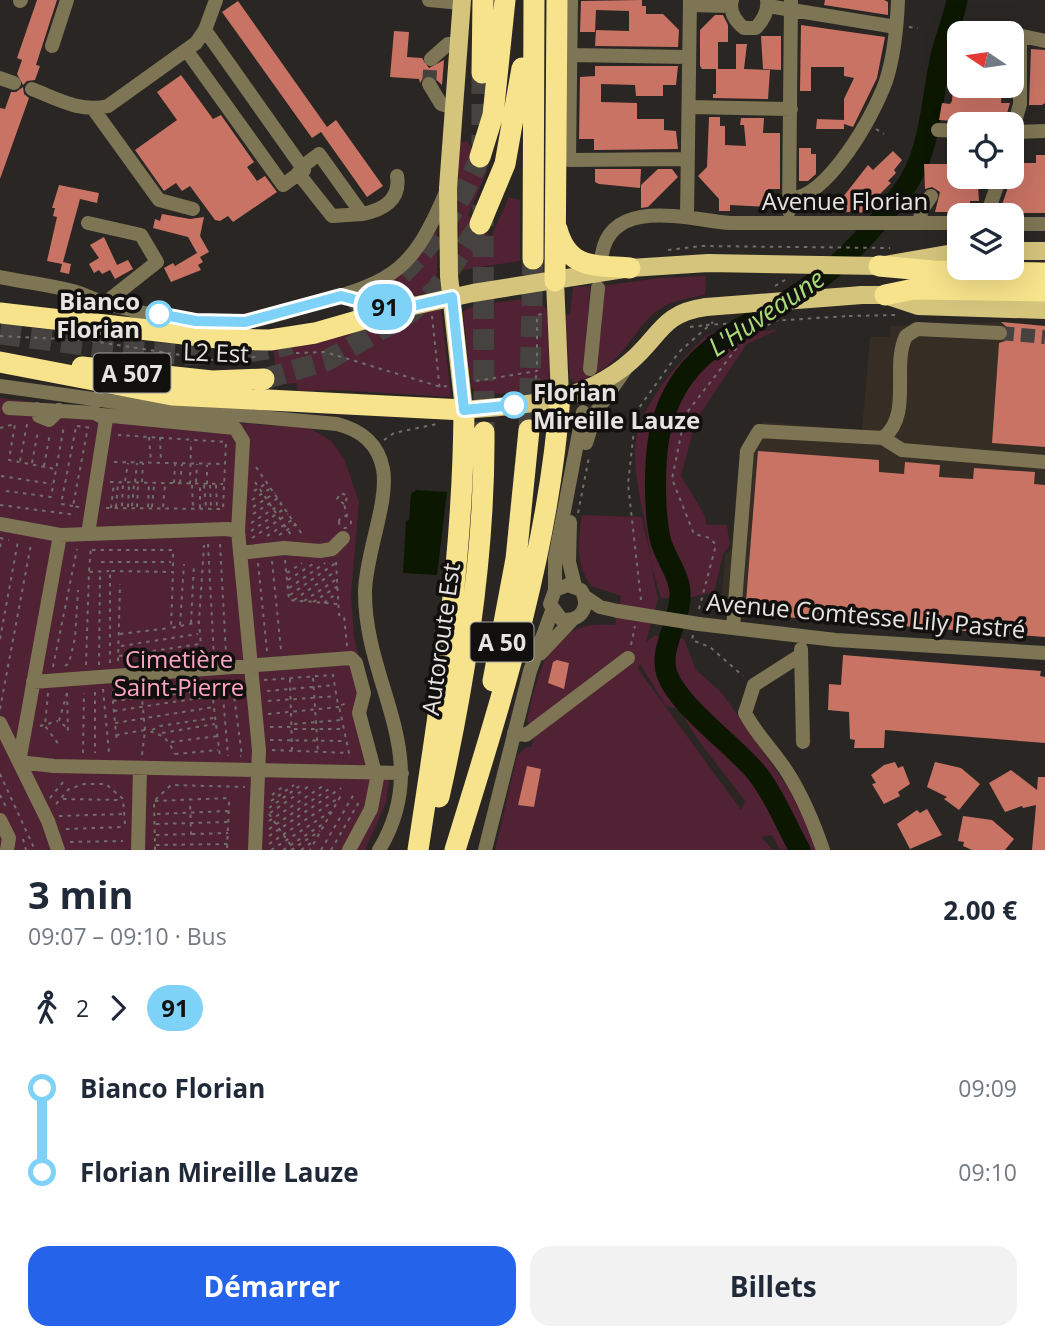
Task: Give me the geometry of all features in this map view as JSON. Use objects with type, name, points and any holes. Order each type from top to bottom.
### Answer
[{"type":"highway","points":[[482,73],[483,0]]},
{"type":"highway","points":[[480,157],[493,115],[505,0]]},
{"type":"highway","points":[[480,224],[505,164],[517,103],[526,0]]},
{"type":"highway","points":[[533,258],[534,0]]},
{"type":"highway","points":[[555,281],[558,0]]},
{"type":"highway","points":[[555,222],[564,250],[576,260],[630,268]]},
{"type":"highway","points":[[883,257],[934,271],[1045,273]]},
{"type":"highway","points":[[885,295],[914,289],[1045,291]]},
{"type":"highway","points":[[0,313],[228,339],[270,340],[316,333],[395,310]]},
{"type":"highway","points":[[0,360],[172,395],[464,410],[463,502],[456,594],[418,850]]},
{"type":"highway","name":"L2 Est","points":[[0,360],[212,381],[264,379]]},
{"type":"highway","points":[[454,850],[506,688],[526,609],[554,460],[560,396]]},
{"type":"highway","name":"A 50","points":[[454,850],[505,628],[516,559],[529,430]]},
{"type":"highway","name":"Autoroute Est","points":[[426,850],[452,739],[476,591],[484,480],[484,432]]},
{"type":"main road","points":[[462,2],[448,188],[452,297],[464,410],[560,396],[594,386],[631,361],[668,320],[679,313],[710,314],[862,295],[885,295],[918,306],[1045,310]]},
{"type":"main road","points":[[1024,251],[1045,251]]},
{"type":"main road","points":[[395,310],[452,297],[708,255],[883,257],[947,254]]},
{"type":"main road","points":[[555,281],[560,396]]},
{"type":"street","points":[[52,46],[67,0]]},
{"type":"street","points":[[32,89],[78,108],[94,110],[108,106],[187,51],[205,30],[216,0]]},
{"type":"street","points":[[429,0],[462,2]]},
{"type":"street","points":[[571,0],[569,160],[688,159]]},
{"type":"street","points":[[791,6],[789,205],[804,196],[831,172],[866,123],[886,80],[898,0]]},
{"type":"street","points":[[687,216],[690,3],[731,3],[736,22],[744,28],[756,28],[767,3],[896,27]]},
{"type":"street","points":[[205,30],[332,216],[374,212],[393,199],[399,188],[397,176]]},
{"type":"street","points":[[1024,36],[1045,41]]},
{"type":"street","points":[[431,59],[448,44],[459,44]]},
{"type":"street","points":[[187,51],[283,185],[319,154],[362,214]]},
{"type":"street","points":[[570,55],[690,57]]},
{"type":"street","points":[[429,84],[441,104],[455,108]]},
{"type":"street","points":[[689,107],[791,109]]},
{"type":"street","points":[[94,110],[159,200],[192,209]]},
{"type":"street","points":[[938,130],[947,130]]},
{"type":"street","points":[[1024,132],[1045,131]]},
{"type":"street","points":[[0,277],[74,291],[105,303],[196,321],[245,322],[341,296],[386,279],[398,271],[428,233],[448,188]]},
{"type":"street","points":[[920,222],[920,211],[931,196]]},
{"type":"street","name":"Avenue Florian","points":[[602,254],[609,234],[627,219],[687,216],[696,221],[730,223],[947,223]]},
{"type":"street","points":[[88,223],[141,234],[157,262],[105,303]]},
{"type":"street","points":[[1024,224],[1045,224]]},
{"type":"street","points":[[590,369],[598,288]]},
{"type":"street","points":[[341,296],[395,310]]},
{"type":"street","points":[[917,329],[918,306]]},
{"type":"street","points":[[971,308],[971,331]]},
{"type":"street","points":[[883,438],[893,428],[897,415],[903,341],[912,330],[1000,333]]},
{"type":"street","points":[[535,660],[578,616],[580,591],[569,562],[569,528],[588,433],[607,394],[621,379],[631,361]]},
{"type":"street","points":[[0,386],[151,407],[337,424],[355,429],[371,443],[383,467],[384,483],[368,552],[365,591],[367,622],[373,656],[398,731],[402,774],[393,822],[379,850]]},
{"type":"street","points":[[9,408],[48,416],[102,415],[235,428],[243,440],[252,535],[245,664],[252,681],[262,743],[258,772],[256,839]]},
{"type":"street","points":[[578,616],[561,619],[552,611],[550,604],[555,590],[555,558],[583,412]]},
{"type":"street","points":[[84,534],[92,512],[108,425],[102,415]]},
{"type":"street","points":[[897,415],[900,421],[900,440],[909,451]]},
{"type":"street","points":[[733,628],[747,451],[759,431],[883,438],[893,447],[909,451],[1045,462]]},
{"type":"street","points":[[0,534],[210,531],[252,535],[334,556],[343,538]]},
{"type":"street","points":[[19,762],[60,535]]},
{"type":"street","points":[[555,590],[560,586],[580,591]]},
{"type":"street","name":"Avenue Comtesse Lily Pastré","points":[[580,591],[600,607],[733,628],[928,648],[946,646],[1045,653]]},
{"type":"street","name":"Avenue Comtesse Lily Pastré","points":[[578,616],[600,607]]},
{"type":"street","points":[[485,850],[514,733],[552,611]]},
{"type":"street","points":[[800,635],[803,742]]},
{"type":"street","points":[[801,655],[754,685],[746,713],[752,727],[789,774],[811,815],[823,850]]},
{"type":"street","points":[[33,682],[60,683],[245,664],[348,658],[355,660],[364,693],[359,705],[376,773],[371,809],[349,850]]},
{"type":"street","points":[[514,733],[526,735],[628,658]]},
{"type":"street","points":[[0,723],[19,762],[48,806],[58,850]]},
{"type":"street","points":[[19,762],[113,768],[402,774]]},
{"type":"street","points":[[138,850],[140,768]]},
{"type":"street","points":[[0,820],[9,838],[7,850]]},
{"type":"path","points":[[708,255],[883,257]]},
{"type":"path","points":[[774,287],[795,273]]},
{"type":"path","points":[[431,307],[441,387]]},
{"type":"path","points":[[754,685],[710,647],[692,640],[716,545],[710,538],[694,534],[672,480],[685,415],[751,334],[792,313]]},
{"type":"path","points":[[814,313],[825,313]]},
{"type":"path","points":[[534,388],[537,371],[537,315],[547,314]]},
{"type":"path","points":[[639,608],[642,595],[628,484],[636,412],[710,314]]},
{"type":"path","points":[[706,325],[849,316]]},
{"type":"path","points":[[470,382],[537,371]]},
{"type":"path","points":[[32,464],[48,416]]},
{"type":"path","points":[[44,467],[48,416]]},
{"type":"path","points":[[6,491],[51,497],[64,425],[48,416]]},
{"type":"path","points":[[371,443],[394,433],[436,426],[437,420]]},
{"type":"path","points":[[0,428],[15,424],[9,460],[56,470]]},
{"type":"path","points":[[20,462],[27,424]]},
{"type":"path","points":[[76,426],[61,504],[92,512]]},
{"type":"path","points":[[73,506],[88,427]]},
{"type":"path","points":[[0,505],[92,512],[111,508],[223,509],[226,442],[117,434]]},
{"type":"path","points":[[149,437],[150,463]]},
{"type":"path","points":[[160,437],[162,464]]},
{"type":"path","points":[[191,440],[193,509]]},
{"type":"path","points":[[578,514],[591,447]]},
{"type":"path","points":[[111,461],[225,464]]},
{"type":"path","points":[[122,508],[128,462]]},
{"type":"path","points":[[137,463],[137,508]]},
{"type":"path","points":[[130,508],[143,463]]},
{"type":"path","points":[[174,484],[175,464]]},
{"type":"path","points":[[180,484],[181,464]]},
{"type":"path","points":[[197,464],[200,509]]},
{"type":"path","points":[[206,509],[207,464]]},
{"type":"path","points":[[284,525],[245,472],[257,467],[307,542],[307,550]]},
{"type":"path","points":[[110,472],[109,482],[224,484]]},
{"type":"path","points":[[1,476],[53,484]]},
{"type":"path","points":[[111,508],[114,482]]},
{"type":"path","points":[[116,508],[118,482]]},
{"type":"path","points":[[268,482],[259,488],[252,535],[275,662]]},
{"type":"path","points":[[130,483],[130,508]]},
{"type":"path","points":[[148,508],[149,483]]},
{"type":"path","points":[[152,508],[154,483]]},
{"type":"path","points":[[163,509],[165,484]]},
{"type":"path","points":[[207,484],[211,509]]},
{"type":"path","points":[[215,484],[217,509]]},
{"type":"path","points":[[272,487],[263,493],[252,535],[275,662]]},
{"type":"path","points":[[342,487],[343,493],[348,496],[344,504]]},
{"type":"path","points":[[275,492],[266,498],[252,535],[254,546],[292,519]]},
{"type":"path","points":[[343,493],[337,499],[344,504],[347,516]]},
{"type":"path","points":[[252,535],[270,504],[279,498]]},
{"type":"path","points":[[252,535],[282,503]]},
{"type":"path","points":[[252,535],[285,508]]},
{"type":"path","points":[[252,535],[289,514]]},
{"type":"path","points":[[252,535],[284,525]]},
{"type":"path","points":[[202,659],[199,622],[210,531]]},
{"type":"path","points":[[210,531],[215,658]]},
{"type":"path","points":[[210,531],[227,657],[236,658],[245,664]]},
{"type":"path","points":[[0,547],[0,534],[33,544],[0,710]]},
{"type":"path","points":[[84,534],[92,550],[89,572],[95,689],[95,753],[87,753]]},
{"type":"path","points":[[45,726],[60,683],[84,534]]},
{"type":"path","points":[[252,535],[288,580],[289,600],[338,604]]},
{"type":"path","points":[[0,639],[18,541]]},
{"type":"path","points":[[92,550],[173,550],[171,628]]},
{"type":"path","points":[[288,580],[334,556]]},
{"type":"path","points":[[334,556],[339,615],[344,616],[348,658]]},
{"type":"path","points":[[288,588],[334,556]]},
{"type":"path","points":[[289,595],[334,556]]},
{"type":"path","points":[[102,562],[171,562]]},
{"type":"path","points":[[180,626],[184,564]]},
{"type":"path","points":[[191,624],[194,564]]},
{"type":"path","points":[[110,571],[110,666],[118,666],[120,584]]},
{"type":"path","points":[[293,600],[337,571]]},
{"type":"path","points":[[89,572],[173,572]]},
{"type":"path","points":[[83,753],[93,680],[100,572]]},
{"type":"path","points":[[303,601],[337,579]]},
{"type":"path","points":[[312,603],[338,586]]},
{"type":"path","points":[[60,721],[62,668],[69,663],[75,638],[78,590]]},
{"type":"path","points":[[323,603],[338,593]]},
{"type":"path","points":[[628,658],[637,621]]},
{"type":"path","points":[[119,634],[199,622]]},
{"type":"path","points":[[119,646],[200,634]]},
{"type":"path","points":[[119,656],[200,644]]},
{"type":"path","points":[[252,681],[333,675],[349,753],[292,751],[262,743]]},
{"type":"path","points":[[175,754],[220,757],[228,757],[242,756],[231,677],[222,684],[228,757]]},
{"type":"path","points":[[313,677],[318,752]]},
{"type":"path","points":[[289,678],[292,751]]},
{"type":"path","points":[[211,679],[220,757]]},
{"type":"path","points":[[93,680],[112,687],[117,743]]},
{"type":"path","points":[[93,680],[113,768],[106,784]]},
{"type":"path","points":[[60,683],[73,692]]},
{"type":"path","points":[[60,683],[67,712],[68,733]]},
{"type":"path","points":[[266,691],[335,685]]},
{"type":"path","points":[[112,691],[141,688],[147,730],[140,768]]},
{"type":"path","points":[[113,701],[212,690]]},
{"type":"path","points":[[114,711],[213,696]]},
{"type":"path","points":[[266,702],[337,696]]},
{"type":"path","points":[[267,714],[339,707],[349,703],[359,705]]},
{"type":"path","points":[[115,723],[144,716],[214,707]]},
{"type":"path","points":[[61,711],[67,712]]},
{"type":"path","points":[[116,735],[215,718]]},
{"type":"path","points":[[293,727],[342,720]]},
{"type":"path","points":[[25,727],[45,726],[60,721]]},
{"type":"path","points":[[60,721],[68,728]]},
{"type":"path","points":[[160,734],[168,730],[216,723]]},
{"type":"path","points":[[45,726],[60,746]]},
{"type":"path","points":[[262,743],[268,727],[344,729]]},
{"type":"path","points":[[147,730],[160,734],[170,742],[175,754]]},
{"type":"path","points":[[170,742],[218,736]]},
{"type":"path","points":[[262,743],[293,740],[346,741]]},
{"type":"path","points":[[175,754],[219,750]]},
{"type":"path","points":[[48,806],[62,785],[68,766]]},
{"type":"path","points":[[0,774],[35,850]]},
{"type":"path","points":[[62,799],[69,789],[84,784],[106,784],[123,799],[125,850]]},
{"type":"path","points":[[267,809],[302,784]]},
{"type":"path","points":[[154,801],[171,785],[245,787]]},
{"type":"path","points":[[257,796],[261,802],[285,785]]},
{"type":"path","points":[[293,785],[264,806],[293,850],[321,831]]},
{"type":"path","points":[[256,839],[273,819],[324,785]]},
{"type":"path","points":[[256,839],[269,814],[309,786]]},
{"type":"path","points":[[256,839],[332,787]]},
{"type":"path","points":[[256,839],[280,829],[341,788]]},
{"type":"path","points":[[321,850],[354,794]]},
{"type":"path","points":[[256,839],[283,835],[341,797],[310,850]]},
{"type":"path","points":[[154,801],[227,798],[227,850]]},
{"type":"path","points":[[48,806],[62,799],[123,799]]},
{"type":"path","points":[[190,799],[191,834]]},
{"type":"path","points":[[331,850],[361,799]]},
{"type":"path","points":[[154,801],[155,850]]},
{"type":"path","points":[[155,814],[229,811]]},
{"type":"path","points":[[271,850],[333,811]]},
{"type":"path","points":[[58,816],[125,814]]},
{"type":"path","points":[[283,850],[327,821]]},
{"type":"path","points":[[155,824],[229,822]]},
{"type":"path","points":[[64,833],[63,829],[125,827]]},
{"type":"path","points":[[155,835],[228,833]]},
{"type":"path","points":[[301,850],[316,839]]},
{"type":"path","points":[[69,850],[67,843],[125,841]]},
{"type":"path","points":[[155,845],[228,844]]},
{"type":"shaded area","points":[[1001,322],[1045,326],[1045,606],[745,614],[721,609],[725,555],[733,547],[740,450],[750,430],[764,422],[862,430],[870,337],[890,337],[891,326]]},
{"type":"shaded area","points":[[416,490],[447,492],[437,575],[403,573],[406,521],[409,520],[411,494]]},
{"type":"green space","points":[[467,141],[487,171],[468,215],[491,237],[509,197],[520,200],[520,261],[462,270],[459,267],[458,143]]},
{"type":"green space","points":[[437,224],[437,285],[434,289],[398,299],[378,298],[361,293]]},
{"type":"green space","points":[[706,276],[705,295],[663,307],[650,317],[609,365],[576,383],[570,379],[565,315],[570,315],[573,287],[590,286],[584,372],[595,368],[602,326],[602,286],[659,278]]},
{"type":"green space","points":[[536,297],[547,310],[550,376],[541,389],[479,396],[471,386],[463,311],[473,306]]},
{"type":"green space","points":[[435,306],[441,310],[451,397],[337,390],[298,391],[296,383],[278,385],[273,348]]},
{"type":"green space","points":[[778,330],[747,344],[696,420],[681,476],[704,514],[707,525],[727,525],[730,545],[723,554],[714,592],[692,597],[661,598],[651,564],[658,599],[646,642],[654,636],[684,639],[696,670],[722,693],[808,816],[819,850],[780,850],[772,835],[761,837],[773,850],[495,850],[517,756],[526,747],[531,747],[536,732],[527,721],[537,682],[551,650],[561,638],[575,630],[593,625],[615,625],[621,596],[591,586],[582,569],[579,543],[582,515],[642,517],[651,560],[637,479],[637,436],[642,419],[660,387],[708,334]],"holes":[[[640,664],[666,706],[679,709],[698,740],[745,801],[741,810],[638,669]]]},
{"type":"green space","name":"Cimetière Saint-Pierre","points":[[0,398],[166,418],[309,428],[330,440],[344,458],[359,502],[351,594],[354,637],[363,674],[361,709],[378,767],[389,780],[386,803],[365,850],[0,850]]},
{"type":"building","points":[[37,0],[57,0],[36,65],[40,66],[35,80],[27,81],[23,85],[17,74],[22,60],[17,58]]},
{"type":"building","points":[[642,0],[642,6],[646,6],[646,14],[663,14],[679,30],[678,47],[595,46],[596,30],[629,31],[629,11],[596,10],[595,32],[580,32],[581,1]]},
{"type":"building","points":[[825,0],[884,0],[888,2],[888,15],[824,5]]},
{"type":"building","points":[[238,1],[327,127],[336,120],[383,186],[367,197],[321,132],[312,138],[222,12]]},
{"type":"building","points":[[715,15],[723,15],[728,25],[728,42],[718,42],[718,69],[736,69],[736,44],[747,44],[744,69],[770,70],[768,99],[713,98],[713,94],[716,94],[716,69],[702,69],[700,66],[700,30]]},
{"type":"building","points":[[801,25],[885,37],[877,78],[853,127],[844,124],[844,99],[854,78],[844,76],[844,67],[811,67],[811,91],[800,91]]},
{"type":"building","points":[[394,31],[409,32],[407,57],[422,58],[429,68],[444,60],[442,85],[430,74],[424,76],[420,83],[419,79],[390,77]]},
{"type":"building","points":[[761,36],[781,36],[781,70],[763,69]]},
{"type":"building","points":[[1031,49],[1045,50],[1045,103],[1042,105],[1029,105]]},
{"type":"building","points":[[595,66],[678,66],[676,85],[663,85],[663,96],[636,96],[635,85],[601,84],[601,102],[637,103],[637,119],[664,119],[664,130],[676,131],[678,149],[594,150],[594,139],[579,139],[580,77],[595,76]]},
{"type":"building","points":[[181,75],[213,119],[221,115],[254,162],[247,167],[257,181],[265,176],[277,192],[233,222],[228,216],[220,221],[215,220],[190,186],[182,191],[176,183],[164,191],[135,150],[177,120],[157,92]]},
{"type":"building","points":[[23,87],[24,94],[29,98],[0,179],[0,108],[5,109],[11,92]]},
{"type":"building","points":[[952,98],[1001,98],[1001,103],[1010,103],[1007,112],[947,112],[947,120],[939,120],[942,103],[950,104]]},
{"type":"building","points":[[709,117],[720,117],[720,126],[725,126],[725,145],[746,146],[744,125],[740,125],[741,118],[764,118],[763,133],[780,133],[780,189],[768,189],[768,207],[730,205],[730,211],[719,211],[719,199],[698,176],[707,167]]},
{"type":"building","points":[[817,119],[844,120],[844,129],[816,129]]},
{"type":"building","points":[[799,148],[811,148],[811,154],[816,154],[816,174],[808,181],[799,181]]},
{"type":"building","points":[[893,151],[902,160],[894,170],[896,173],[888,181],[891,183],[861,213],[853,208],[850,212],[832,211],[868,165],[873,170]]},
{"type":"building","points":[[1036,155],[1045,155],[1045,213],[1024,213],[1024,203],[1003,203],[1007,189],[1024,189],[1024,163],[1036,163]]},
{"type":"building","points":[[924,164],[947,164],[947,189],[978,189],[979,201],[947,203],[947,212],[935,212],[940,192],[932,187],[925,189]]},
{"type":"building","points":[[595,169],[641,169],[640,188],[599,184],[595,182]]},
{"type":"building","points":[[658,169],[672,169],[678,177],[648,207],[641,208],[641,185]]},
{"type":"building","points":[[59,185],[99,193],[97,203],[80,199],[63,262],[71,264],[69,274],[60,272],[62,264],[47,261],[57,217],[53,216],[55,208],[52,208]]},
{"type":"building","points":[[162,214],[190,219],[204,217],[200,236],[209,252],[200,257],[203,262],[198,265],[201,270],[171,282],[164,268],[173,263],[175,266],[197,253],[188,237],[153,228],[155,219],[160,221]]},
{"type":"building","points":[[104,237],[117,265],[128,260],[133,269],[115,279],[110,270],[102,274],[99,270],[94,273],[89,264],[99,258],[90,245]]},
{"type":"building","points":[[1001,322],[1045,326],[1045,447],[992,443],[999,343],[1005,341],[1009,334],[1008,328]]},
{"type":"building","points":[[758,451],[879,460],[879,472],[904,474],[905,462],[940,465],[939,477],[973,479],[974,468],[1035,472],[1034,484],[1045,485],[1045,637],[745,614]]},
{"type":"building","points":[[843,655],[1041,671],[1040,676],[1045,677],[1045,743],[885,730],[884,748],[854,748],[855,740],[850,739],[849,712],[828,710],[829,684],[841,685]]},
{"type":"building","points":[[557,660],[569,663],[564,689],[548,683],[553,662]]},
{"type":"building","points":[[895,762],[898,768],[903,766],[910,784],[898,792],[900,796],[884,804],[872,784],[876,783],[871,775],[884,765]]},
{"type":"building","points":[[935,762],[961,768],[980,784],[959,810],[944,799],[947,797],[927,787]]},
{"type":"building","points":[[527,766],[541,769],[534,807],[518,805]]},
{"type":"building","points":[[1011,770],[1037,790],[1038,777],[1045,777],[1045,850],[1032,850],[1036,805],[1022,806],[1005,812],[989,783]]},
{"type":"building","points":[[927,809],[942,835],[910,849],[897,824],[917,810],[920,813]]},
{"type":"building","points":[[963,816],[992,820],[1014,839],[1005,850],[972,850],[963,846],[964,842],[958,841]]},
{"type":"waterway","name":"L'Huveaune","points":[[800,850],[756,772],[682,699],[667,674],[666,654],[678,613],[680,592],[661,542],[657,518],[656,461],[659,437],[668,406],[681,381],[698,361],[741,328],[826,274],[861,241],[902,192],[924,146],[942,53],[957,0]]},
{"type":"tunnel","points":[[429,84],[431,59]]},
{"type":"tunnel","points":[[482,73],[482,145]]},
{"type":"tunnel","points":[[355,315],[429,245],[457,205],[480,157]]},
{"type":"tunnel","points":[[483,205],[484,432]]},
{"type":"tunnel","points":[[264,379],[326,361],[411,312],[437,289],[480,224]]},
{"type":"tunnel","points":[[529,430],[533,259]]},
{"type":"tunnel","points":[[1000,333],[1045,337]]},
{"type":"tunnel","points":[[0,334],[183,354],[255,351],[291,344]]},
{"type":"bus line","name":"91","points":[[159,314],[196,321],[245,322],[341,296],[395,310],[452,297],[464,410],[514,405]]},
{"type":"place","name":"Bianco Florian","points":[[159,314]]},
{"type":"place","name":"Florian Mireille Lauze","points":[[514,405]]}]
